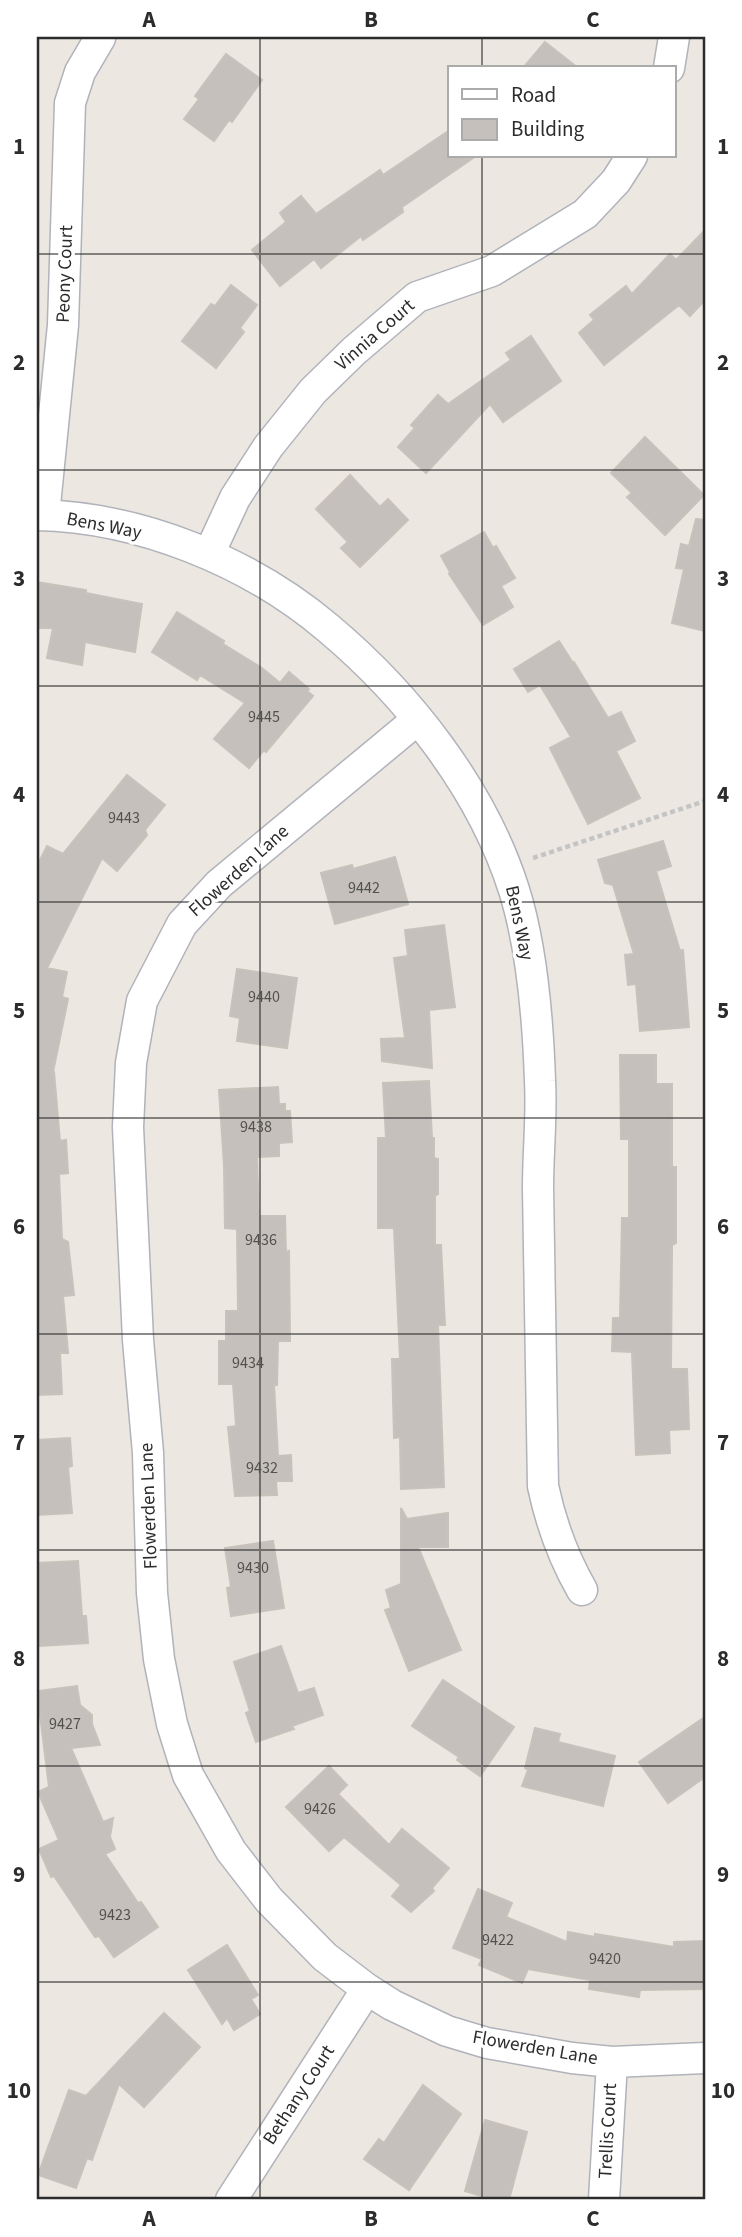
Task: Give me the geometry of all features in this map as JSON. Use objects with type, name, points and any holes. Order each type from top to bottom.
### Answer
[{"type":"street","points":[[669,66],[674,37]]},
{"type":"street","name":"Peony Court","points":[[40,515],[63,324],[70,103],[80,72],[100,38]]},
{"type":"street","name":"Vinnia Court","points":[[209,554],[235,498],[268,447],[313,391],[354,351],[417,297],[492,271],[585,214],[616,180],[631,158]]},
{"type":"street","name":"Bens Way","points":[[40,515],[107,524],[166,539],[209,554],[256,577],[307,611],[364,659],[418,719],[457,772],[483,819],[505,867],[520,917],[534,1000],[541,1084],[538,1184],[543,1486],[552,1528],[569,1568],[582,1590]]},
{"type":"street","name":"Flowerden Lane","points":[[418,719],[219,884],[182,924],[142,1001],[131,1063],[128,1127],[138,1340],[148,1453],[152,1593],[159,1659],[172,1724],[188,1775],[231,1851],[269,1900],[326,1957],[392,2005],[447,2031],[487,2043],[572,2058],[612,2062],[705,2058]]},
{"type":"street","name":"Bethany Court","points":[[231,2200],[367,1989]]},
{"type":"street","name":"Trellis Court","points":[[604,2200],[612,2062]]},
{"type":"path","points":[[505,867],[705,801]]},
{"type":"building","points":[[545,42],[575,66],[525,66]]},
{"type":"building","points":[[226,54],[262,80],[232,122],[229,120],[214,141],[184,119],[199,99],[195,96]]},
{"type":"building","points":[[448,131],[448,158],[473,158],[402,207],[403,212],[363,240],[361,236],[321,268],[314,259],[280,286],[252,250],[286,222],[280,213],[301,196],[316,214],[380,170],[383,175]]},
{"type":"building","points":[[705,230],[705,300],[690,316],[679,305],[604,365],[579,333],[594,320],[590,315],[626,286],[632,294],[670,254],[676,260]]},
{"type":"building","points":[[231,285],[257,305],[240,328],[244,332],[216,368],[182,341],[211,304],[215,306]]},
{"type":"building","points":[[531,336],[561,381],[503,422],[490,404],[426,473],[398,447],[415,428],[411,425],[438,395],[448,404],[511,360],[506,353]]},
{"type":"building","points":[[645,437],[704,495],[665,535],[627,497],[632,493],[611,473]]},
{"type":"building","points":[[350,475],[380,507],[388,499],[408,520],[360,567],[341,548],[348,542],[316,509]]},
{"type":"building","points":[[696,519],[705,520],[705,631],[672,623],[684,569],[676,568],[681,544],[689,546]]},
{"type":"building","points":[[484,532],[493,548],[496,546],[515,578],[501,586],[513,607],[483,625],[449,574],[441,556]]},
{"type":"building","points":[[37,582],[86,590],[86,593],[142,604],[135,652],[85,642],[82,665],[47,658],[53,628],[37,628]]},
{"type":"building","points":[[177,612],[224,641],[223,644],[262,668],[280,683],[289,672],[309,689],[307,691],[313,696],[249,768],[214,739],[245,703],[200,675],[197,680],[152,652]]},
{"type":"building","points":[[559,641],[608,718],[621,712],[635,741],[616,751],[640,798],[588,824],[550,748],[571,737],[540,685],[528,692],[514,669]]},
{"type":"building","points":[[127,775],[165,805],[145,830],[147,835],[117,871],[102,858],[47,968],[67,972],[62,997],[68,999],[53,1072],[60,1141],[66,1140],[68,1173],[59,1174],[62,1239],[68,1242],[74,1295],[63,1296],[68,1353],[60,1353],[62,1394],[37,1395],[37,866],[47,846],[63,854]]},
{"type":"building","points":[[663,841],[671,866],[656,871],[680,951],[683,950],[689,1027],[640,1031],[636,984],[628,985],[625,955],[634,954],[613,885],[605,883],[598,860]]},
{"type":"building","points":[[395,857],[408,904],[335,924],[321,873],[352,865],[353,869]]},
{"type":"building","points":[[444,925],[455,1007],[429,1010],[432,1068],[382,1061],[381,1039],[405,1038],[394,958],[408,956],[405,930]]},
{"type":"building","points":[[237,969],[297,978],[287,1048],[237,1041],[240,1018],[230,1016]]},
{"type":"building","points":[[620,1055],[656,1055],[656,1084],[672,1084],[676,1243],[672,1245],[671,1369],[687,1369],[689,1429],[669,1430],[670,1453],[636,1455],[632,1352],[612,1351],[613,1318],[620,1318],[622,1218],[629,1218],[629,1139],[621,1139]]},
{"type":"building","points":[[429,1081],[434,1158],[438,1159],[435,1245],[441,1245],[445,1325],[438,1325],[444,1487],[401,1489],[400,1437],[394,1438],[392,1359],[400,1359],[394,1228],[378,1228],[378,1138],[386,1138],[383,1083]]},
{"type":"building","points":[[278,1087],[279,1104],[285,1104],[285,1111],[290,1111],[292,1142],[279,1143],[279,1156],[257,1157],[259,1216],[285,1216],[286,1252],[289,1251],[290,1341],[278,1341],[277,1385],[274,1385],[278,1456],[291,1455],[292,1481],[276,1481],[277,1495],[235,1496],[228,1427],[236,1426],[233,1384],[219,1384],[219,1341],[226,1341],[226,1311],[238,1311],[237,1229],[225,1228],[219,1090]]},
{"type":"building","points":[[70,1438],[72,1466],[68,1467],[72,1513],[37,1515],[37,1440]]},
{"type":"building","points":[[401,1508],[407,1519],[448,1513],[448,1547],[418,1547],[461,1650],[409,1671],[385,1610],[391,1608],[386,1590],[401,1584]]},
{"type":"building","points":[[273,1541],[284,1608],[231,1616],[227,1588],[231,1587],[225,1548]]},
{"type":"building","points":[[78,1561],[82,1616],[86,1616],[88,1643],[40,1646],[37,1563]]},
{"type":"building","points":[[281,1646],[298,1693],[314,1688],[323,1715],[292,1726],[294,1729],[256,1742],[246,1713],[250,1711],[234,1662]]},
{"type":"building","points":[[443,1680],[514,1727],[480,1776],[457,1760],[459,1757],[412,1726]]},
{"type":"building","points":[[77,1686],[80,1705],[92,1715],[92,1724],[100,1745],[71,1748],[103,1822],[113,1818],[110,1837],[115,1849],[105,1854],[158,1927],[114,1957],[99,1936],[95,1937],[54,1876],[51,1877],[39,1849],[59,1840],[38,1792],[49,1787],[37,1691]]},
{"type":"building","points":[[705,1717],[705,1777],[668,1803],[639,1762]]},
{"type":"building","points":[[535,1728],[560,1734],[558,1742],[615,1756],[603,1806],[522,1786],[528,1770],[525,1768]]},
{"type":"building","points":[[329,1766],[347,1785],[338,1794],[389,1845],[402,1829],[449,1868],[432,1888],[434,1891],[411,1912],[392,1896],[401,1885],[344,1837],[329,1851],[286,1807]]},
{"type":"building","points":[[478,1889],[512,1903],[506,1917],[567,1942],[568,1932],[674,1947],[674,1942],[705,1941],[705,1989],[640,1990],[639,1997],[589,1989],[590,1980],[528,1969],[522,1983],[479,1965],[482,1959],[453,1948]]},
{"type":"building","points":[[227,1945],[258,1995],[251,1999],[260,2014],[234,2030],[227,2018],[222,2024],[188,1970]]},
{"type":"building","points":[[164,2013],[200,2047],[144,2107],[119,2084],[92,2160],[87,2158],[76,2188],[38,2175],[69,2090],[86,2096]]},
{"type":"building","points":[[423,2085],[461,2114],[409,2190],[364,2159],[379,2139],[384,2143]]},
{"type":"building","points":[[485,2120],[527,2132],[509,2200],[495,2200],[465,2191]]}]
